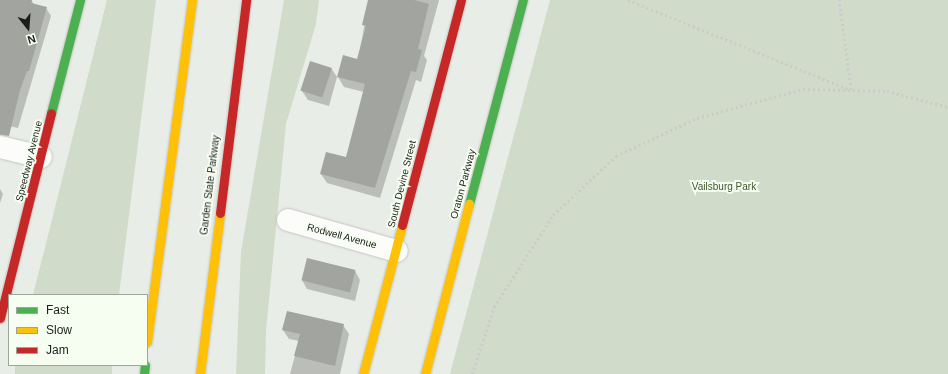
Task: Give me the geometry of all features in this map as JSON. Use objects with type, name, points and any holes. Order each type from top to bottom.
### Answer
[{"type":"main road","points":[[148,334],[192,0]]},
{"type":"main road","name":"Garden State Parkway","points":[[200,374],[246,0]]},
{"type":"main road","name":"South Devine Street","points":[[363,374],[397,251],[461,0]]},
{"type":"main road","name":"Oraton Parkway","points":[[425,374],[523,0]]},
{"type":"main road","name":"Speedway Avenue","points":[[0,318],[79,4]]},
{"type":"street","points":[[0,147],[41,157]]},
{"type":"street","name":"Rodwell Avenue","points":[[288,220],[397,251]]},
{"type":"path","points":[[628,0],[851,90]]},
{"type":"path","points":[[839,0],[851,90]]},
{"type":"path","points":[[472,374],[494,307],[553,215],[616,156],[697,118],[803,89],[887,91],[948,106]]},
{"type":"green space","points":[[107,0],[156,0],[119,294],[33,294]]},
{"type":"green space","points":[[284,0],[319,0],[316,24],[286,124],[266,331],[265,374],[236,374],[241,252]]},
{"type":"green space","name":"Vailsburg Park","points":[[550,0],[948,0],[948,374],[450,374]]},
{"type":"green space","points":[[15,366],[112,366],[112,374],[15,374]]},
{"type":"building","points":[[0,0],[32,0],[31,3],[47,7],[29,71],[27,71],[20,90],[9,136],[0,135]]},
{"type":"building","points":[[368,0],[414,0],[429,4],[418,49],[422,50],[416,72],[411,71],[375,188],[320,174],[326,152],[346,157],[365,84],[337,77],[343,55],[357,59],[366,26],[362,25]]},
{"type":"building","points":[[310,61],[332,68],[322,98],[300,90]]},
{"type":"building","points":[[307,258],[356,270],[350,292],[301,280]]},
{"type":"building","points":[[287,311],[344,324],[335,366],[294,356],[300,334],[282,330]]},
{"type":"traffic: fast","points":[[51,113],[80,0]]},
{"type":"traffic: fast","points":[[469,204],[523,0]]},
{"type":"traffic: fast","points":[[144,374],[145,366]]},
{"type":"traffic: slow","points":[[148,334],[192,0]]},
{"type":"traffic: slow","points":[[425,374],[469,204]]},
{"type":"traffic: slow","points":[[200,374],[220,213]]},
{"type":"traffic: slow","points":[[363,374],[402,225]]},
{"type":"traffic: jam","points":[[220,213],[246,0]]},
{"type":"traffic: jam","points":[[402,225],[461,0]]},
{"type":"traffic: jam","points":[[0,318],[51,113]]}]
